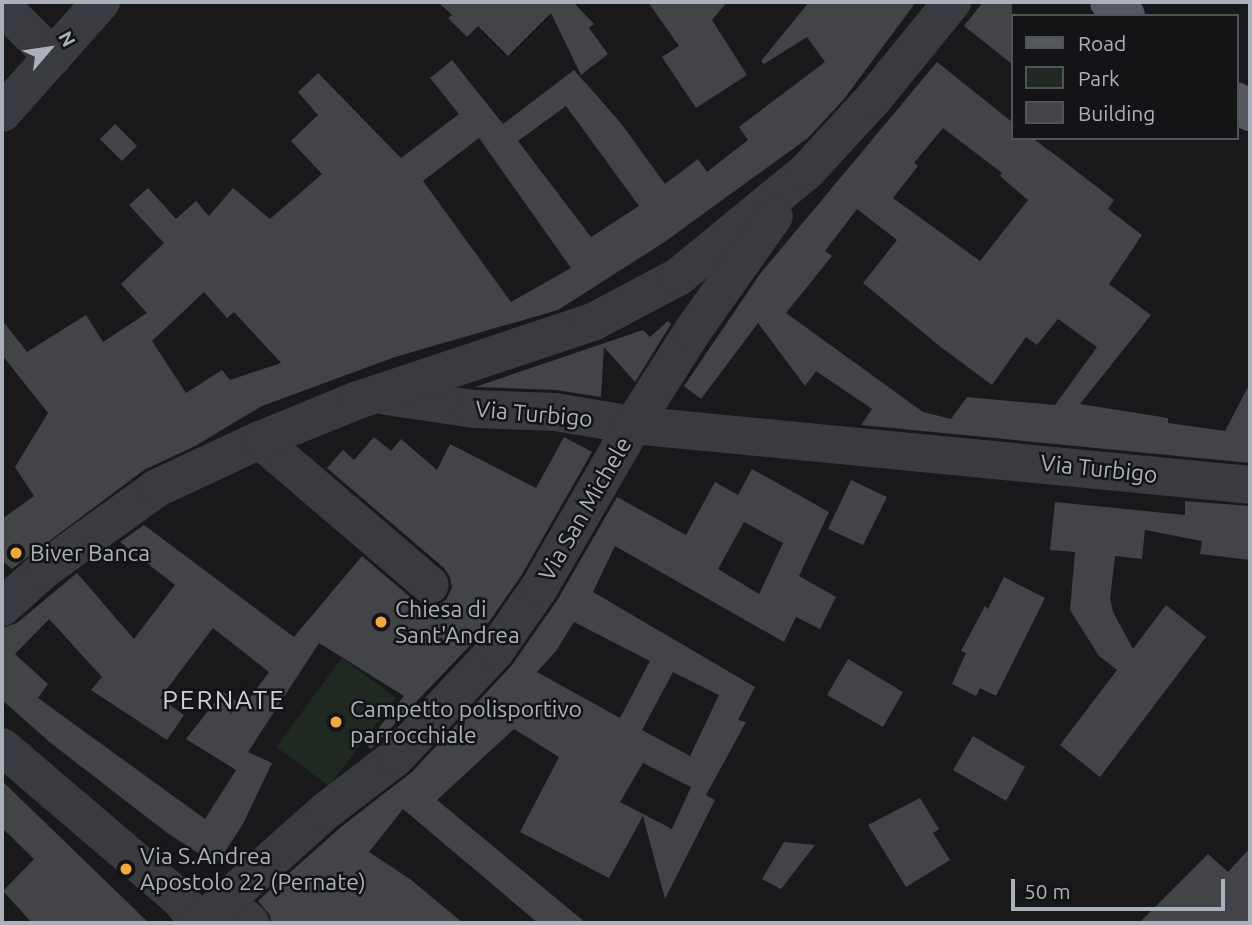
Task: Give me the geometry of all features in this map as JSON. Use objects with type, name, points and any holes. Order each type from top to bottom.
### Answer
[{"type":"main road","points":[[1108,2],[1123,14]]},
{"type":"street","points":[[2,113],[101,2]]},
{"type":"street","points":[[2,607],[46,568],[157,488],[260,440],[379,394],[593,323],[678,277],[806,172],[874,98],[952,2]]},
{"type":"street","points":[[2,6],[53,57]]},
{"type":"street","name":"Via San Michele","points":[[218,918],[327,810],[396,757],[496,650],[539,589],[634,425],[716,296],[806,172]]},
{"type":"street","points":[[678,277],[716,296]]},
{"type":"street","name":"Via Turbigo","points":[[379,394],[474,409],[555,412],[634,425],[1250,485]]},
{"type":"street","points":[[260,440],[430,585]]},
{"type":"street","points":[[2,747],[179,898],[218,918]]},
{"type":"green space","name":"Campetto polisportivo parrocchiale","points":[[342,658],[396,698],[329,786],[276,747]]},
{"type":"building","points":[[438,2],[573,2],[594,24],[589,28],[608,54],[581,75],[551,13],[508,56],[478,26],[467,37],[448,18],[452,15]]},
{"type":"building","points":[[648,2],[727,2],[712,20],[747,75],[696,108],[662,57],[679,46]]},
{"type":"building","points":[[809,2],[916,2],[844,99],[808,138],[663,243],[558,310],[395,357],[262,406],[195,446],[144,470],[12,569],[2,561],[2,519],[34,496],[15,467],[48,413],[2,355],[2,320],[27,352],[86,315],[103,342],[147,313],[121,284],[164,243],[129,205],[148,188],[176,219],[196,201],[209,216],[233,188],[270,219],[322,174],[291,141],[318,115],[298,92],[318,73],[401,158],[459,114],[430,78],[452,60],[503,124],[574,70],[620,122],[665,184],[698,159],[707,172],[748,140],[739,127],[825,62],[807,37],[764,64],[761,61]],"holes":[[[566,106],[639,206],[591,237],[518,141]],[[479,138],[571,268],[511,302],[423,181]],[[204,292],[227,318],[234,312],[281,363],[230,380],[222,370],[186,393],[152,341]]]},
{"type":"building","points":[[983,2],[1012,2],[1010,62],[964,26]]},
{"type":"building","points":[[937,62],[1010,120],[1010,140],[1035,140],[1114,200],[1108,209],[1142,235],[1109,284],[1151,315],[1080,404],[1168,418],[1168,423],[1225,431],[1250,383],[1250,463],[861,425],[872,409],[816,371],[805,386],[758,323],[701,399],[684,386],[760,274]],"holes":[[[943,128],[1002,173],[1000,176],[1028,200],[980,261],[893,198],[918,166],[914,163]],[[857,209],[897,240],[863,283],[992,385],[1026,337],[1037,345],[1058,319],[1097,347],[1055,405],[967,397],[951,419],[923,412],[786,313],[832,256],[825,251]]]},
{"type":"building","points":[[115,124],[137,146],[122,161],[100,139]]},
{"type":"building","points":[[668,321],[671,324],[635,382],[604,347],[601,397],[556,390],[475,387],[643,330],[650,337]]},
{"type":"building","points":[[374,437],[391,451],[401,439],[437,470],[450,444],[536,488],[564,437],[592,452],[521,576],[479,636],[371,749],[366,744],[404,696],[319,643],[248,752],[272,763],[243,824],[216,865],[166,832],[52,744],[2,700],[2,628],[17,623],[77,573],[134,639],[175,585],[120,542],[144,525],[294,637],[362,556],[416,602],[425,606],[437,606],[446,600],[452,588],[450,577],[444,568],[327,468],[343,450],[354,460]],"holes":[[[49,619],[102,677],[91,690],[167,740],[184,715],[160,698],[213,628],[269,672],[244,706],[223,692],[186,739],[236,770],[205,819],[38,698],[48,684],[15,654]]]},
{"type":"building","points":[[752,469],[829,512],[799,576],[836,597],[820,629],[796,617],[784,642],[615,546],[593,592],[755,687],[738,720],[746,722],[706,795],[715,800],[665,899],[643,816],[609,878],[520,832],[559,757],[514,729],[437,800],[586,923],[538,923],[403,809],[369,852],[410,879],[463,923],[271,923],[270,915],[258,901],[341,827],[412,772],[512,665],[558,599],[617,497],[686,535],[715,482],[738,495]],"holes":[[[744,522],[783,543],[759,594],[718,569]],[[574,622],[650,661],[620,718],[537,672],[556,651]],[[673,672],[719,695],[690,756],[642,730]],[[643,763],[691,787],[672,829],[620,802]]]},
{"type":"building","points":[[851,480],[887,497],[863,545],[828,529]]},
{"type":"building","points":[[1185,501],[1250,506],[1250,560],[1200,554],[1202,541],[1145,530],[1142,559],[1115,556],[1110,599],[1113,612],[1133,649],[1166,605],[1206,637],[1100,777],[1060,745],[1117,670],[1099,656],[1070,610],[1075,552],[1050,550],[1055,502],[1185,515]]},
{"type":"building","points":[[1004,577],[1045,598],[996,696],[980,688],[976,696],[952,684],[966,653],[961,651],[985,606],[988,609]]},
{"type":"building","points":[[848,659],[903,692],[883,727],[827,695]]},
{"type":"building","points":[[973,736],[1025,767],[1006,801],[953,770]]},
{"type":"building","points":[[2,781],[149,923],[32,923],[3,891],[34,859],[2,828]]},
{"type":"building","points":[[920,798],[939,829],[933,833],[950,860],[906,887],[868,825]]},
{"type":"building","points":[[784,842],[815,845],[781,889],[762,879]]},
{"type":"building","points":[[1250,848],[1250,923],[1139,923],[1208,854],[1228,872]]},
{"type":"place","name":"Biver Banca","points":[[16,553]]},
{"type":"place","name":"Chiesa di Sant'Andrea","points":[[381,622]]},
{"type":"place","name":"Campetto polisportivo parrocchiale","points":[[336,722]]},
{"type":"place","name":"Via S.Andrea Apostolo 22 (Pernate)","points":[[126,869]]},
{"type":"district","name":"PERNATE","points":[[224,700]]}]
